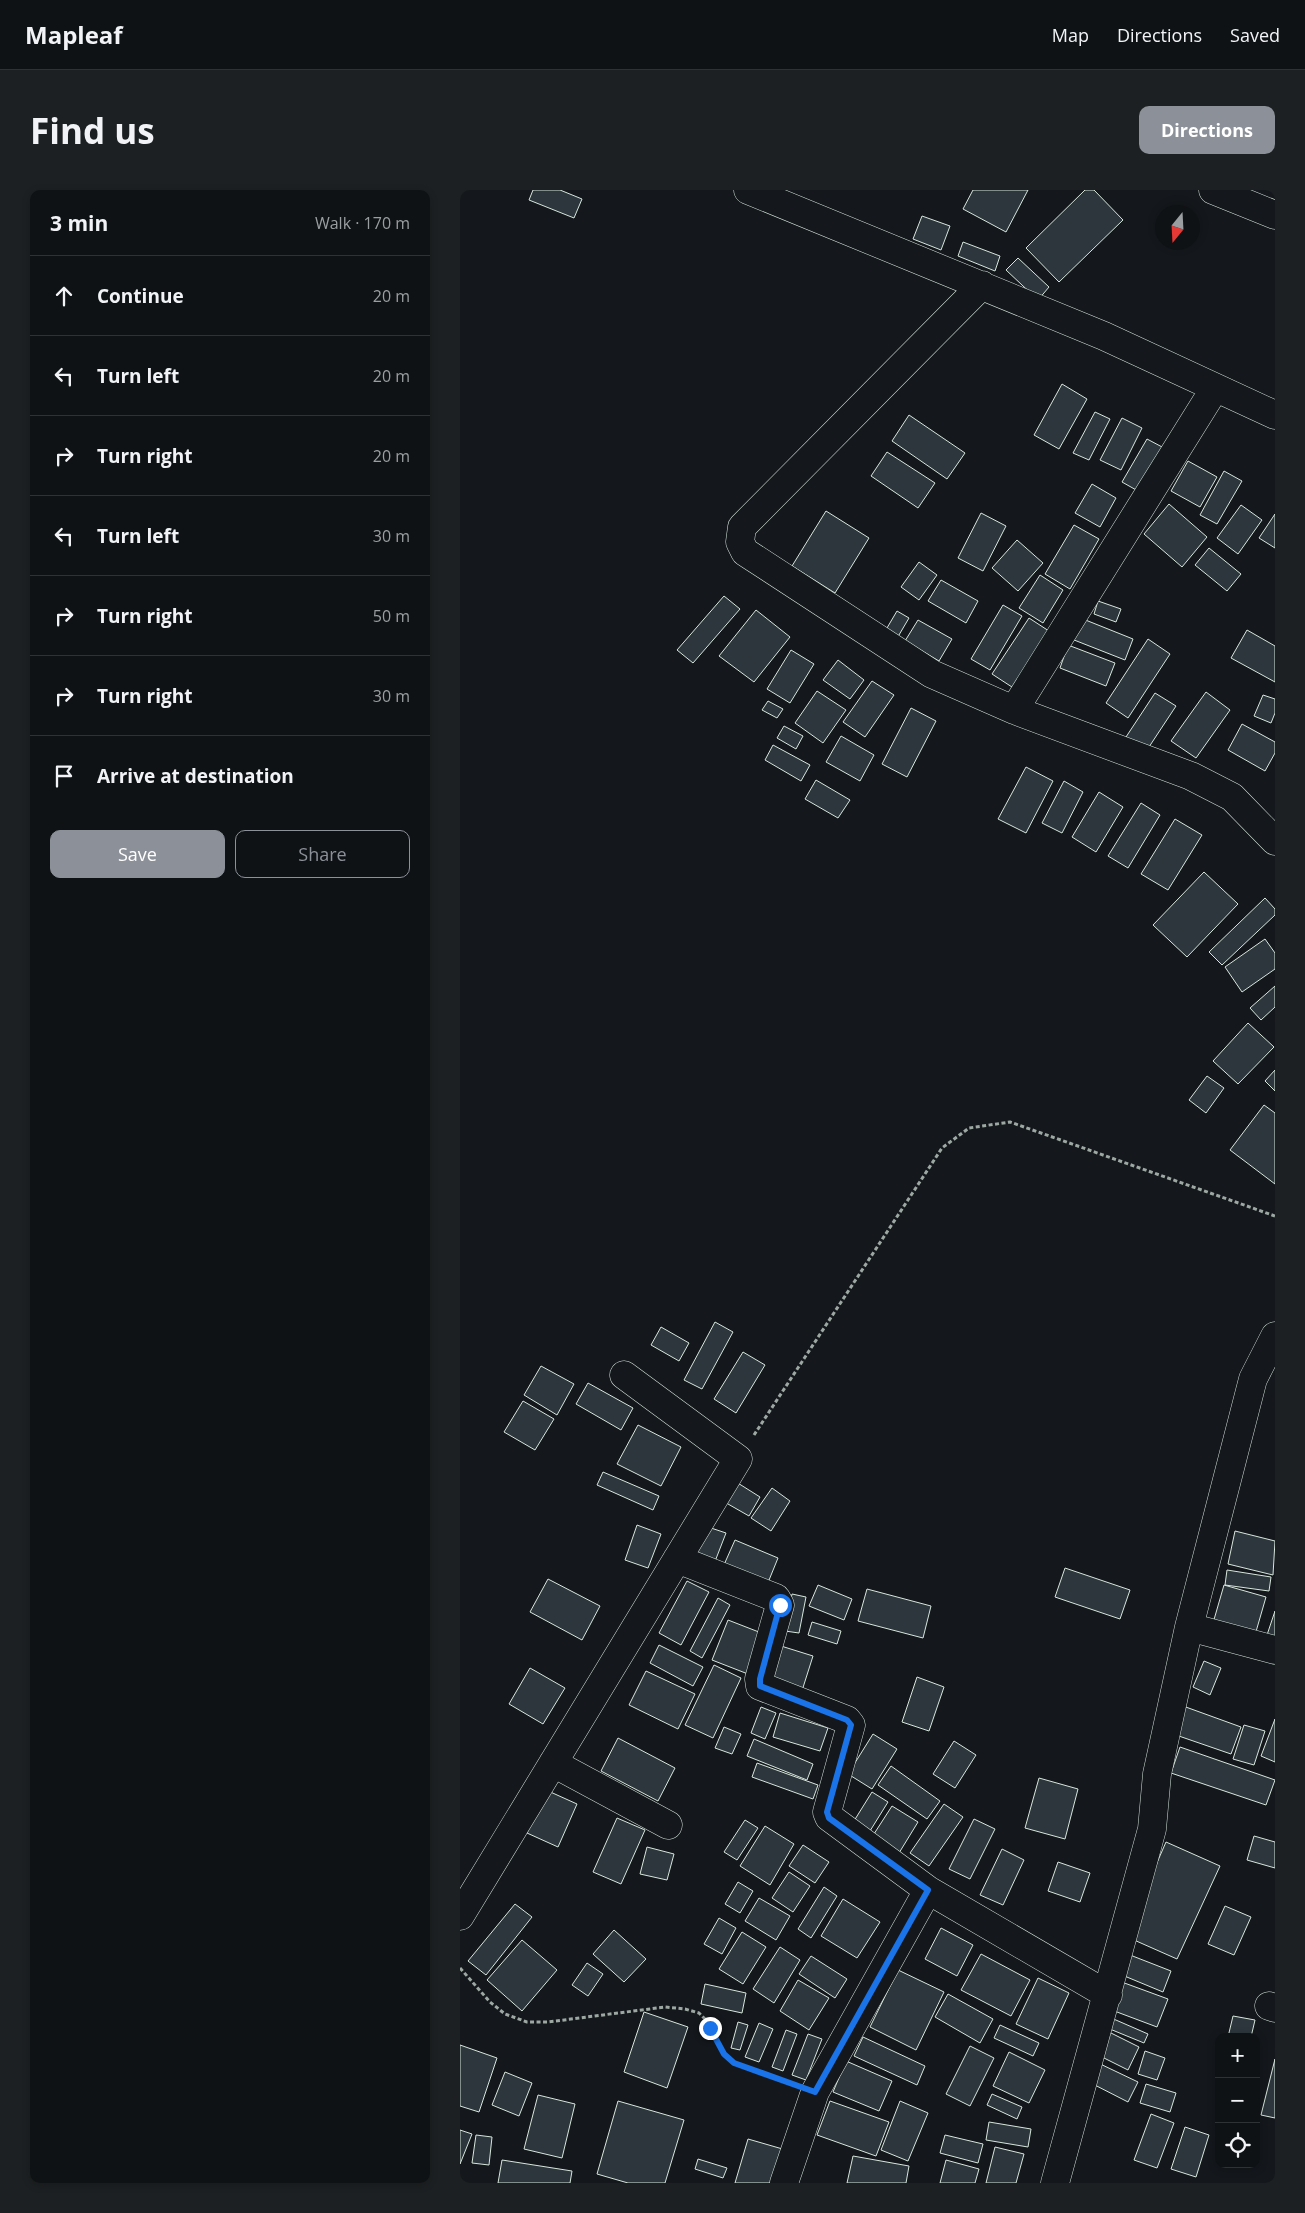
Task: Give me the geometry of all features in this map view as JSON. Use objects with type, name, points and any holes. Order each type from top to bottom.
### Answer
[{"type":"main road","points":[[748,190],[1104,336],[1275,415]]},
{"type":"main road","points":[[1213,190],[1275,215]]},
{"type":"main road","points":[[982,285],[742,527],[740,542],[745,552],[932,674],[1014,710],[1191,776],[1232,797],[1275,841]]},
{"type":"main road","points":[[1014,710],[1215,388]]},
{"type":"main road","points":[[1055,2183],[1152,1829],[1157,1774],[1189,1627],[1253,1379],[1275,1336]]},
{"type":"main road","points":[[460,1916],[738,1458],[624,1375]]},
{"type":"main road","points":[[677,1558],[776,1598],[780,1605],[760,1679],[760,1686],[847,1720],[851,1725],[827,1812],[829,1818],[928,1890],[1108,1995]]},
{"type":"main road","points":[[1189,1627],[1275,1650]]},
{"type":"main road","points":[[553,1763],[668,1825]]},
{"type":"main road","points":[[784,2183],[815,2092],[928,1890]]},
{"type":"path","points":[[738,1458],[942,1148],[969,1128],[1010,1122],[1275,1216]]},
{"type":"path","points":[[460,1968],[490,2002],[505,2014],[527,2022],[548,2022],[666,2008],[685,2009],[699,2014],[705,2019],[724,2054],[734,2063],[815,2092]]},
{"type":"building","points":[[533,190],[560,190],[582,199],[574,218],[529,200]]},
{"type":"building","points":[[973,190],[1028,190],[1006,232],[963,209]]},
{"type":"building","points":[[1085,190],[1094,190],[1123,220],[1059,282],[1026,248]]},
{"type":"building","points":[[922,216],[950,226],[941,250],[913,239]]},
{"type":"building","points":[[963,242],[1000,256],[995,271],[958,256]]},
{"type":"building","points":[[1018,258],[1049,287],[1038,300],[1006,270]]},
{"type":"building","points":[[1062,384],[1087,399],[1059,449],[1034,435]]},
{"type":"building","points":[[1095,412],[1110,419],[1089,460],[1073,453]]},
{"type":"building","points":[[909,415],[965,453],[947,479],[892,441]]},
{"type":"building","points":[[1122,418],[1142,428],[1121,470],[1100,460]]},
{"type":"building","points":[[1147,439],[1164,448],[1138,491],[1122,482]]},
{"type":"building","points":[[887,452],[935,483],[918,508],[871,476]]},
{"type":"building","points":[[1188,461],[1217,477],[1200,507],[1171,491]]},
{"type":"building","points":[[1224,471],[1242,481],[1217,524],[1200,515]]},
{"type":"building","points":[[1092,484],[1116,498],[1100,527],[1075,513]]},
{"type":"building","points":[[1169,504],[1207,537],[1182,567],[1144,534]]},
{"type":"building","points":[[1241,505],[1262,520],[1238,554],[1217,538]]},
{"type":"building","points":[[826,511],[869,538],[835,593],[792,566]]},
{"type":"building","points":[[981,513],[1006,526],[983,571],[958,558]]},
{"type":"building","points":[[1275,514],[1275,548],[1259,538]]},
{"type":"building","points":[[1074,525],[1099,539],[1070,589],[1045,574]]},
{"type":"building","points":[[1017,540],[1043,563],[1018,591],[992,568]]},
{"type":"building","points":[[1209,548],[1241,574],[1227,591],[1195,565]]},
{"type":"building","points":[[919,562],[937,575],[919,600],[901,587]]},
{"type":"building","points":[[1040,575],[1063,590],[1043,623],[1019,608]]},
{"type":"building","points":[[941,580],[978,601],[966,623],[928,601]]},
{"type":"building","points":[[724,596],[740,609],[693,663],[677,650]]},
{"type":"building","points":[[1098,601],[1121,609],[1116,622],[1094,614]]},
{"type":"building","points":[[1003,605],[1022,616],[990,670],[971,659]]},
{"type":"building","points":[[756,610],[790,637],[754,682],[719,656]]},
{"type":"building","points":[[897,611],[909,618],[896,640],[884,633]]},
{"type":"building","points":[[1078,617],[1133,639],[1125,660],[1069,638]]},
{"type":"building","points":[[1029,618],[1052,633],[1015,689],[992,674]]},
{"type":"building","points":[[918,620],[952,639],[939,661],[905,641]]},
{"type":"building","points":[[1247,630],[1275,646],[1275,682],[1231,658]]},
{"type":"building","points":[[1148,639],[1170,654],[1128,718],[1106,703]]},
{"type":"building","points":[[1068,645],[1115,663],[1106,686],[1060,668]]},
{"type":"building","points":[[791,650],[814,664],[790,703],[767,689]]},
{"type":"building","points":[[838,660],[864,680],[850,699],[823,680]]},
{"type":"building","points":[[872,681],[894,695],[865,737],[843,722]]},
{"type":"building","points":[[817,691],[846,710],[823,743],[795,723]]},
{"type":"building","points":[[1206,692],[1230,710],[1196,758],[1171,741]]},
{"type":"building","points":[[1155,693],[1176,706],[1147,750],[1126,737]]},
{"type":"building","points":[[1263,695],[1275,699],[1275,713],[1271,723],[1254,716]]},
{"type":"building","points":[[768,701],[783,709],[777,718],[762,710]]},
{"type":"building","points":[[911,708],[936,721],[907,777],[882,764]]},
{"type":"building","points":[[1242,724],[1275,742],[1275,753],[1265,771],[1228,750]]},
{"type":"building","points":[[784,726],[803,736],[796,749],[777,738]]},
{"type":"building","points":[[841,736],[874,755],[860,781],[826,762]]},
{"type":"building","points":[[773,745],[810,765],[801,781],[765,760]]},
{"type":"building","points":[[1026,767],[1053,781],[1026,833],[998,819]]},
{"type":"building","points":[[816,780],[850,800],[838,818],[805,799]]},
{"type":"building","points":[[1064,781],[1083,792],[1062,833],[1042,823]]},
{"type":"building","points":[[1099,792],[1123,807],[1096,852],[1072,837]]},
{"type":"building","points":[[1141,803],[1160,815],[1128,868],[1108,856]]},
{"type":"building","points":[[1175,819],[1202,835],[1168,890],[1141,874]]},
{"type":"building","points":[[1204,872],[1238,904],[1187,957],[1153,925]]},
{"type":"building","points":[[1265,898],[1275,909],[1275,915],[1222,965],[1209,952]]},
{"type":"building","points":[[1265,939],[1275,953],[1275,969],[1242,992],[1225,967]]},
{"type":"building","points":[[1275,986],[1275,1007],[1261,1020],[1250,1008]]},
{"type":"building","points":[[1248,1023],[1274,1047],[1238,1084],[1213,1061]]},
{"type":"building","points":[[1275,1070],[1275,1091],[1265,1081]]},
{"type":"building","points":[[1207,1076],[1224,1088],[1206,1113],[1189,1100]]},
{"type":"building","points":[[1264,1105],[1275,1113],[1275,1184],[1230,1150]]},
{"type":"building","points":[[715,1322],[733,1332],[702,1389],[684,1380]]},
{"type":"building","points":[[661,1327],[689,1343],[679,1361],[651,1345]]},
{"type":"building","points":[[743,1352],[765,1365],[736,1413],[714,1399]]},
{"type":"building","points":[[541,1366],[574,1384],[557,1415],[524,1395]]},
{"type":"building","points":[[588,1383],[633,1408],[621,1430],[576,1404]]},
{"type":"building","points":[[523,1401],[554,1419],[535,1450],[504,1432]]},
{"type":"building","points":[[638,1425],[681,1447],[661,1486],[617,1464]]},
{"type":"building","points":[[603,1472],[659,1496],[653,1510],[597,1485]]},
{"type":"building","points":[[733,1480],[760,1497],[749,1516],[721,1500]]},
{"type":"building","points":[[772,1488],[790,1501],[771,1531],[751,1518]]},
{"type":"building","points":[[637,1525],[661,1534],[648,1568],[625,1560]]},
{"type":"building","points":[[705,1526],[726,1533],[714,1564],[693,1557]]},
{"type":"building","points":[[1235,1531],[1275,1541],[1273,1575],[1228,1564]]},
{"type":"building","points":[[735,1540],[778,1558],[767,1585],[723,1567]]},
{"type":"building","points":[[1065,1568],[1130,1590],[1120,1619],[1055,1597]]},
{"type":"building","points":[[1227,1570],[1271,1577],[1269,1591],[1225,1585]]},
{"type":"building","points":[[548,1579],[600,1606],[582,1640],[530,1612]]},
{"type":"building","points":[[687,1581],[709,1592],[681,1645],[659,1633]]},
{"type":"building","points":[[818,1585],[852,1599],[844,1620],[809,1606]]},
{"type":"building","points":[[1224,1585],[1266,1597],[1253,1642],[1211,1630]]},
{"type":"building","points":[[867,1589],[931,1606],[923,1638],[858,1621]]},
{"type":"building","points":[[792,1594],[806,1597],[799,1633],[785,1631]]},
{"type":"building","points":[[718,1598],[730,1605],[702,1658],[690,1651]]},
{"type":"building","points":[[1275,1611],[1275,1645],[1265,1641]]},
{"type":"building","points":[[728,1620],[764,1634],[748,1674],[712,1660]]},
{"type":"building","points":[[812,1622],[841,1631],[837,1644],[808,1635]]},
{"type":"building","points":[[659,1645],[703,1667],[693,1686],[650,1663]]},
{"type":"building","points":[[781,1646],[813,1656],[800,1697],[769,1687]]},
{"type":"building","points":[[1204,1661],[1221,1668],[1210,1695],[1193,1687]]},
{"type":"building","points":[[714,1665],[741,1678],[713,1738],[685,1725]]},
{"type":"building","points":[[530,1668],[565,1688],[543,1724],[509,1704]]},
{"type":"building","points":[[646,1671],[695,1694],[678,1729],[629,1705]]},
{"type":"building","points":[[917,1677],[944,1687],[929,1731],[902,1722]]},
{"type":"building","points":[[1183,1706],[1241,1727],[1231,1754],[1173,1734]]},
{"type":"building","points":[[761,1707],[776,1713],[765,1739],[751,1733]]},
{"type":"building","points":[[780,1713],[828,1728],[820,1751],[773,1737]]},
{"type":"building","points":[[1275,1719],[1275,1762],[1261,1756]]},
{"type":"building","points":[[1244,1725],[1265,1731],[1254,1765],[1233,1759]]},
{"type":"building","points":[[724,1727],[741,1734],[732,1754],[715,1748]]},
{"type":"building","points":[[873,1734],[897,1749],[872,1789],[848,1774]]},
{"type":"building","points":[[618,1738],[675,1768],[658,1801],[601,1771]]},
{"type":"building","points":[[754,1739],[813,1764],[807,1780],[747,1756]]},
{"type":"building","points":[[954,1741],[976,1755],[955,1788],[933,1774]]},
{"type":"building","points":[[1180,1747],[1275,1780],[1266,1805],[1171,1773]]},
{"type":"building","points":[[757,1763],[818,1785],[813,1799],[752,1777]]},
{"type":"building","points":[[891,1766],[940,1801],[927,1819],[878,1785]]},
{"type":"building","points":[[1039,1778],[1078,1789],[1065,1839],[1025,1828]]},
{"type":"building","points":[[546,1790],[577,1804],[558,1847],[527,1833]]},
{"type":"building","points":[[872,1792],[888,1802],[865,1839],[849,1829]]},
{"type":"building","points":[[944,1804],[963,1817],[929,1866],[910,1853]]},
{"type":"building","points":[[892,1806],[918,1822],[899,1853],[872,1837]]},
{"type":"building","points":[[617,1818],[645,1830],[621,1884],[593,1872]]},
{"type":"building","points":[[974,1819],[995,1829],[970,1879],[949,1869]]},
{"type":"building","points":[[745,1820],[758,1828],[737,1860],[724,1852]]},
{"type":"building","points":[[765,1826],[794,1844],[770,1885],[740,1866]]},
{"type":"building","points":[[1254,1836],[1275,1842],[1275,1868],[1247,1860]]},
{"type":"building","points":[[1166,1842],[1220,1866],[1177,1959],[1125,1936]]},
{"type":"building","points":[[803,1845],[829,1862],[815,1883],[789,1866]]},
{"type":"building","points":[[647,1847],[674,1854],[667,1880],[640,1874]]},
{"type":"building","points":[[1002,1849],[1024,1860],[1003,1905],[980,1895]]},
{"type":"building","points":[[1058,1862],[1090,1873],[1080,1902],[1048,1891]]},
{"type":"building","points":[[789,1872],[810,1886],[793,1912],[772,1898]]},
{"type":"building","points":[[738,1882],[753,1891],[740,1913],[725,1904]]},
{"type":"building","points":[[824,1887],[837,1896],[811,1938],[798,1929]]},
{"type":"building","points":[[759,1898],[790,1916],[776,1940],[745,1921]]},
{"type":"building","points":[[843,1899],[880,1922],[857,1958],[821,1936]]},
{"type":"building","points":[[515,1904],[532,1917],[486,1975],[468,1961]]},
{"type":"building","points":[[1225,1906],[1251,1917],[1234,1955],[1208,1944]]},
{"type":"building","points":[[719,1918],[736,1928],[722,1954],[704,1944]]},
{"type":"building","points":[[941,1928],[973,1945],[957,1976],[925,1959]]},
{"type":"building","points":[[614,1930],[646,1959],[624,1982],[593,1954]]},
{"type":"building","points":[[742,1932],[766,1947],[743,1984],[719,1969]]},
{"type":"building","points":[[522,1940],[557,1970],[522,2011],[487,1980]]},
{"type":"building","points":[[780,1947],[800,1960],[774,2003],[753,1989]]},
{"type":"building","points":[[981,1954],[1030,1980],[1011,2016],[961,1990]]},
{"type":"building","points":[[1130,1955],[1171,1971],[1163,1992],[1122,1975]]},
{"type":"building","points":[[811,1956],[847,1979],[835,1998],[799,1974]]},
{"type":"building","points":[[587,1963],[603,1974],[588,1996],[572,1985]]},
{"type":"building","points":[[898,1970],[944,1992],[916,2050],[870,2027]]},
{"type":"building","points":[[1038,1978],[1069,1993],[1048,2039],[1016,2024]]},
{"type":"building","points":[[798,1980],[829,1998],[809,2030],[780,2011]]},
{"type":"building","points":[[1119,1981],[1168,1999],[1157,2027],[1109,2009]]},
{"type":"building","points":[[705,1984],[746,1993],[742,2013],[701,2004]]},
{"type":"building","points":[[948,1994],[993,2019],[980,2043],[935,2017]]},
{"type":"building","points":[[644,2012],[688,2027],[667,2088],[624,2072]]},
{"type":"building","points":[[1233,2016],[1255,2020],[1252,2033],[1229,2033]]},
{"type":"building","points":[[1109,2017],[1148,2034],[1144,2043],[1105,2027]]},
{"type":"building","points":[[738,2022],[748,2025],[740,2050],[731,2048]]},
{"type":"building","points":[[759,2023],[773,2029],[759,2062],[745,2057]]},
{"type":"building","points":[[1000,2025],[1039,2043],[1033,2056],[994,2038]]},
{"type":"building","points":[[786,2030],[797,2034],[783,2071],[772,2067]]},
{"type":"building","points":[[1109,2032],[1139,2047],[1128,2070],[1098,2055]]},
{"type":"building","points":[[808,2034],[822,2039],[806,2080],[792,2075]]},
{"type":"building","points":[[863,2037],[925,2066],[917,2085],[854,2056]]},
{"type":"building","points":[[460,2045],[497,2058],[479,2112],[460,2106]]},
{"type":"building","points":[[970,2046],[994,2058],[970,2106],[946,2094]]},
{"type":"building","points":[[1145,2051],[1165,2058],[1157,2080],[1138,2074]]},
{"type":"building","points":[[1009,2052],[1045,2070],[1029,2103],[993,2086]]},
{"type":"building","points":[[1275,2059],[1275,2118],[1261,2115]]},
{"type":"building","points":[[846,2061],[892,2081],[879,2111],[833,2092]]},
{"type":"building","points":[[1094,2061],[1138,2082],[1128,2102],[1085,2080]]},
{"type":"building","points":[[505,2072],[532,2083],[519,2116],[492,2105]]},
{"type":"building","points":[[1146,2084],[1176,2093],[1170,2112],[1140,2103]]},
{"type":"building","points":[[992,2094],[1022,2107],[1017,2119],[987,2105]]},
{"type":"building","points":[[538,2095],[575,2104],[562,2158],[524,2149]]},
{"type":"building","points":[[618,2101],[684,2120],[665,2183],[628,2183],[597,2174]]},
{"type":"building","points":[[830,2101],[889,2122],[876,2156],[817,2135]]},
{"type":"building","points":[[900,2101],[928,2113],[908,2161],[881,2150]]},
{"type":"building","points":[[1151,2114],[1174,2123],[1157,2168],[1134,2160]]},
{"type":"building","points":[[989,2122],[1031,2129],[1028,2147],[986,2140]]},
{"type":"building","points":[[1185,2127],[1209,2135],[1196,2177],[1171,2169]]},
{"type":"building","points":[[460,2130],[472,2134],[460,2164]]},
{"type":"building","points":[[476,2135],[492,2137],[489,2165],[472,2163]]},
{"type":"building","points":[[945,2135],[983,2144],[978,2163],[940,2153]]},
{"type":"building","points":[[748,2139],[786,2150],[776,2183],[735,2183]]},
{"type":"building","points":[[995,2147],[1024,2154],[1016,2183],[986,2183]]},
{"type":"building","points":[[853,2156],[909,2166],[906,2183],[847,2183]]},
{"type":"building","points":[[698,2159],[727,2168],[723,2178],[695,2169]]},
{"type":"building","points":[[502,2160],[572,2171],[570,2183],[498,2183]]},
{"type":"building","points":[[946,2160],[979,2169],[975,2183],[940,2183]]},
{"type":"route","points":[[710,2028],[724,2054],[734,2063],[815,2092],[928,1890],[829,1818],[827,1812],[851,1725],[847,1720],[760,1686],[760,1679],[780,1605]]}]
